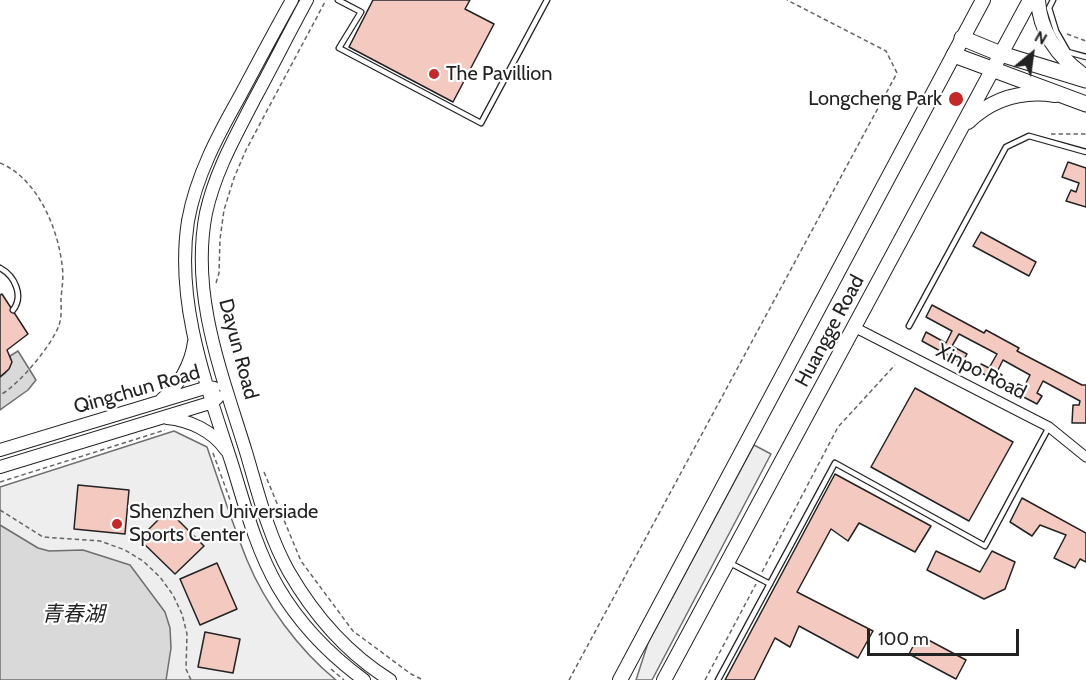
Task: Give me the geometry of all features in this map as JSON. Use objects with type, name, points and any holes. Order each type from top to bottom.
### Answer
[{"type":"main road","name":"Huangge Road","points":[[620,680],[983,0]]},
{"type":"main road","name":"Huangge Road","points":[[664,680],[1030,0]]},
{"type":"main road","points":[[1038,0],[1039,16],[1056,51],[1086,78]]},
{"type":"main road","points":[[962,38],[1001,54],[1086,78]]},
{"type":"main road","points":[[954,55],[1086,104]]},
{"type":"main road","points":[[960,130],[976,114],[1009,97],[1035,94],[1063,97]]},
{"type":"street","name":"Dayun Road","points":[[292,0],[219,135],[196,190],[188,220],[185,250],[186,282],[194,338],[256,540],[279,588],[311,632],[364,680]]},
{"type":"street","name":"Dayun Road","points":[[307,0],[231,143],[211,192],[202,244],[204,300],[214,347],[264,511],[288,570],[318,615],[337,637],[390,680]]},
{"type":"street","name":"Xinpo Road","points":[[854,327],[1049,428],[1086,457]]},
{"type":"street","points":[[159,402],[172,390],[183,374],[193,348],[194,338]]},
{"type":"street","name":"Qingchun Road","points":[[0,450],[208,387],[227,389]]},
{"type":"street","name":"Qingchun Road","points":[[0,467],[164,424],[213,402],[227,389]]},
{"type":"street","points":[[164,424],[186,422],[207,432],[230,456]]},
{"type":"lane","points":[[338,0],[361,12],[339,48],[481,123],[547,0]]},
{"type":"lane","points":[[1053,0],[1049,8],[1056,31],[1068,51],[1086,57]]},
{"type":"lane","points":[[909,326],[1006,147],[1029,136],[1086,152]]},
{"type":"lane","points":[[0,268],[16,285],[19,294],[19,303],[13,310]]},
{"type":"lane","points":[[718,680],[835,463],[985,546],[1049,428]]},
{"type":"lane","points":[[728,562],[770,584]]},
{"type":"path","points":[[216,282],[219,273],[224,210],[234,178],[246,150],[326,0]]},
{"type":"path","points":[[569,680],[897,73],[886,51],[787,0]]},
{"type":"path","points":[[1056,31],[1086,40]]},
{"type":"path","points":[[1029,136],[1086,134]]},
{"type":"path","points":[[0,163],[7,166],[29,185],[49,214],[59,244],[63,268],[59,325],[45,349],[29,369],[18,382],[0,395]]},
{"type":"path","points":[[705,680],[838,427],[895,365]]},
{"type":"path","points":[[0,482],[164,424]]},
{"type":"path","points":[[210,445],[236,518]]},
{"type":"path","points":[[264,470],[300,561],[353,631],[411,674],[423,680]]},
{"type":"path","points":[[0,510],[43,537],[100,541],[124,549],[143,561],[160,577],[173,595],[182,614],[187,634],[186,669],[192,680]]},
{"type":"path","points":[[325,663],[344,680]]},
{"type":"shaded area","name":"Shenzhen Universiade Sports Center","points":[[174,431],[207,447],[254,577],[284,625],[309,655],[336,680],[0,680],[0,487]]},
{"type":"shaded area","points":[[754,445],[771,454],[652,680],[636,680],[648,643]]},
{"type":"water","points":[[18,351],[36,380],[28,390],[0,410],[0,377],[9,368],[10,356]]},
{"type":"water","name":"青春湖","points":[[0,525],[38,548],[49,551],[83,550],[130,565],[165,612],[170,628],[171,648],[166,680],[0,680]]},
{"type":"building","name":"The Pavillion","points":[[373,0],[470,0],[465,9],[494,24],[453,102],[349,47]]},
{"type":"building","points":[[1068,162],[1086,168],[1086,207],[1066,201],[1071,190],[1076,192],[1079,183],[1062,177]]},
{"type":"building","points":[[981,232],[1036,262],[1029,276],[973,246]]},
{"type":"building","points":[[2,294],[28,334],[7,350],[12,362],[9,369],[0,377],[0,295]]},
{"type":"building","points":[[932,305],[984,333],[986,330],[1019,348],[1017,351],[1086,385],[1086,423],[1072,423],[1073,405],[1079,405],[1080,401],[1043,381],[1037,393],[1042,396],[1037,404],[1014,392],[1018,384],[1024,387],[1030,375],[1003,360],[997,372],[1002,375],[998,382],[978,371],[981,364],[989,368],[997,354],[959,334],[952,346],[967,354],[962,363],[922,341],[926,332],[946,343],[952,331],[926,317]]},
{"type":"building","points":[[915,388],[1013,442],[969,521],[871,467]]},
{"type":"building","points":[[835,474],[931,526],[915,552],[859,523],[848,541],[831,529],[797,592],[873,631],[858,658],[799,626],[790,647],[775,638],[754,680],[725,680]]},
{"type":"building","points":[[78,485],[129,490],[125,534],[74,529]]},
{"type":"building","points":[[1022,498],[1086,533],[1086,562],[1080,559],[1075,568],[1054,558],[1066,535],[1040,525],[1032,536],[1010,522]]},
{"type":"building","points":[[168,510],[204,546],[175,574],[139,539]]},
{"type":"building","points":[[936,551],[980,572],[992,551],[1015,562],[1005,589],[984,599],[927,570]]},
{"type":"building","points":[[217,563],[237,609],[200,625],[180,579]]},
{"type":"building","points":[[205,632],[240,639],[233,673],[198,667]]},
{"type":"building","points":[[919,635],[966,660],[956,679],[909,654]]},
{"type":"place","name":"The Pavillion","points":[[434,74]]},
{"type":"place","name":"Longcheng Park","points":[[956,99]]},
{"type":"place","name":"Shenzhen Universiade Sports Center","points":[[117,524]]}]
